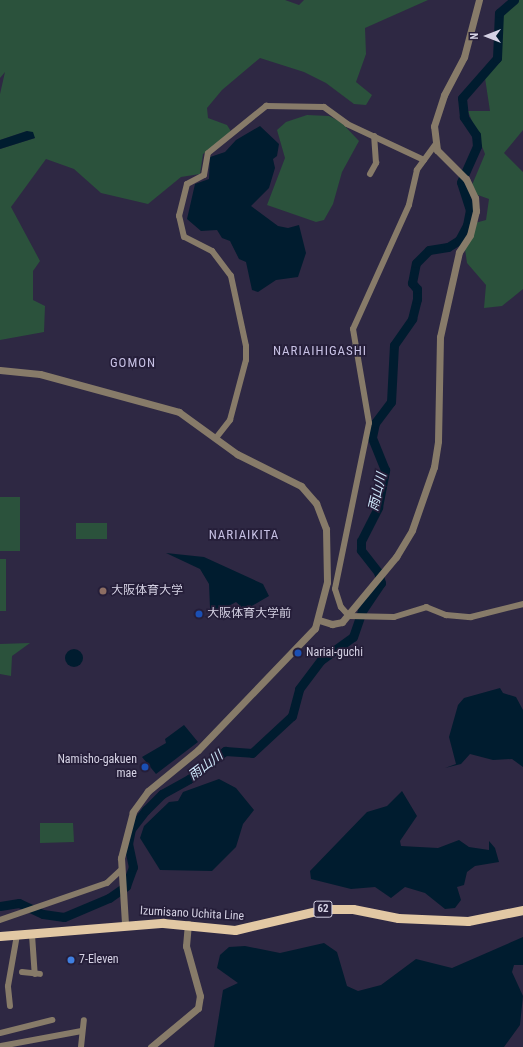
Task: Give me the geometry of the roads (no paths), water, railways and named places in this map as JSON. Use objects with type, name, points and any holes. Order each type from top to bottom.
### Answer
[{"type":"main road","name":"Izumisano Uchita Line","points":[[0,936],[32,935],[125,920],[250,929],[325,909],[353,910],[398,918],[468,921],[523,910]]},
{"type":"street","points":[[349,616],[336,597],[335,580],[369,415],[353,329],[409,205],[417,170],[435,145],[437,112],[464,57],[479,0]]},
{"type":"street","points":[[216,438],[230,420],[246,360],[244,332],[237,291],[225,266],[204,245],[184,237],[179,216],[187,184],[204,174],[208,153],[266,106],[324,107],[347,124],[424,160]]},
{"type":"street","points":[[370,174],[376,163],[374,136]]},
{"type":"street","points":[[319,620],[338,624],[349,616],[406,543],[437,454],[440,337],[459,252],[470,235],[476,211],[470,186],[435,145]]},
{"type":"street","points":[[0,370],[38,374],[167,408],[195,421],[237,454],[301,486],[316,503],[326,530],[329,554],[319,620],[219,729],[148,791],[125,833],[120,871],[125,920]]},
{"type":"street","points":[[349,616],[394,617],[426,607],[446,615],[471,617],[523,604]]},
{"type":"street","points":[[0,920],[107,883],[120,871]]},
{"type":"street","points":[[151,1047],[198,1008],[200,996],[186,946],[188,924]]},
{"type":"street","points":[[10,1006],[8,986],[17,935]]},
{"type":"street","points":[[22,972],[37,974],[32,935]]},
{"type":"street","points":[[0,1033],[52,1020]]},
{"type":"street","points":[[81,1047],[84,1020]]},
{"type":"street","points":[[1,1045],[21,1045],[82,1032]]},
{"type":"water","points":[[260,126],[279,144],[277,156],[273,159],[275,168],[269,188],[251,206],[278,226],[288,228],[299,225],[306,253],[298,277],[276,280],[258,292],[252,290],[246,262],[239,259],[230,241],[222,238],[217,230],[201,231],[187,219],[195,184],[209,179],[210,157],[225,152],[236,140]]},
{"type":"water","points":[[27,131],[33,132],[35,138],[0,149],[0,140]]},
{"type":"water","points":[[166,553],[204,557],[263,584],[269,596],[245,610],[236,602],[214,614],[210,608],[209,584],[200,569]]},
{"type":"water","points":[[70,649],[78,649],[83,654],[81,665],[78,667],[70,667],[65,662],[65,654]]},
{"type":"water","points":[[500,688],[503,693],[516,697],[523,710],[523,767],[512,759],[493,760],[470,754],[461,764],[445,768],[456,764],[449,737],[458,705],[464,698]]},
{"type":"water","points":[[184,725],[198,742],[156,774],[142,757],[166,743],[165,739]]},
{"type":"water","points":[[219,779],[236,788],[254,810],[243,824],[236,847],[212,871],[160,870],[140,838],[144,826],[169,802],[178,801],[183,792]]},
{"type":"water","points":[[402,791],[417,816],[400,841],[401,846],[438,848],[459,840],[469,847],[489,850],[489,841],[495,848],[499,862],[475,866],[467,872],[464,885],[457,887],[461,900],[455,908],[445,909],[425,893],[405,887],[391,898],[375,887],[351,889],[311,879],[310,871],[367,812],[387,806]]},
{"type":"water","points":[[523,937],[523,965],[514,965],[512,972],[523,996],[520,1025],[504,1047],[214,1047],[223,990],[238,983],[217,968],[220,955],[229,947],[245,946],[280,953],[324,943],[337,952],[347,986],[358,991],[381,985],[416,959],[452,968]]},
{"type":"waterway","name":"雨山川","points":[[0,906],[19,903],[43,914],[64,917],[109,898],[126,886],[133,867],[128,844],[131,829],[146,810],[162,794],[189,779],[225,751],[252,753],[292,716],[299,689],[321,660],[353,637],[362,611],[381,583],[378,572],[361,550],[361,541],[378,507],[385,470],[372,437],[375,423],[391,402],[394,345],[412,319],[417,299],[417,289],[412,283],[416,263],[429,250],[448,247],[459,240],[467,225],[470,210],[461,182],[477,146],[476,135],[464,117],[462,98],[497,58],[499,13],[514,0]]},
{"type":"place","name":"大阪体育大学","points":[[103,591]]},
{"type":"place","name":"大阪体育大学前","points":[[199,614]]},
{"type":"place","name":"Nariai-guchi","points":[[298,653]]},
{"type":"place","name":"Namisho-gakuen mae","points":[[145,767]]},
{"type":"place","name":"7-Eleven","points":[[71,960]]},
{"type":"district","name":"NARIAIHIGASHI","points":[[320,351]]},
{"type":"district","name":"GOMON","points":[[133,363]]},
{"type":"district","name":"NARIAIKITA","points":[[244,535]]}]
